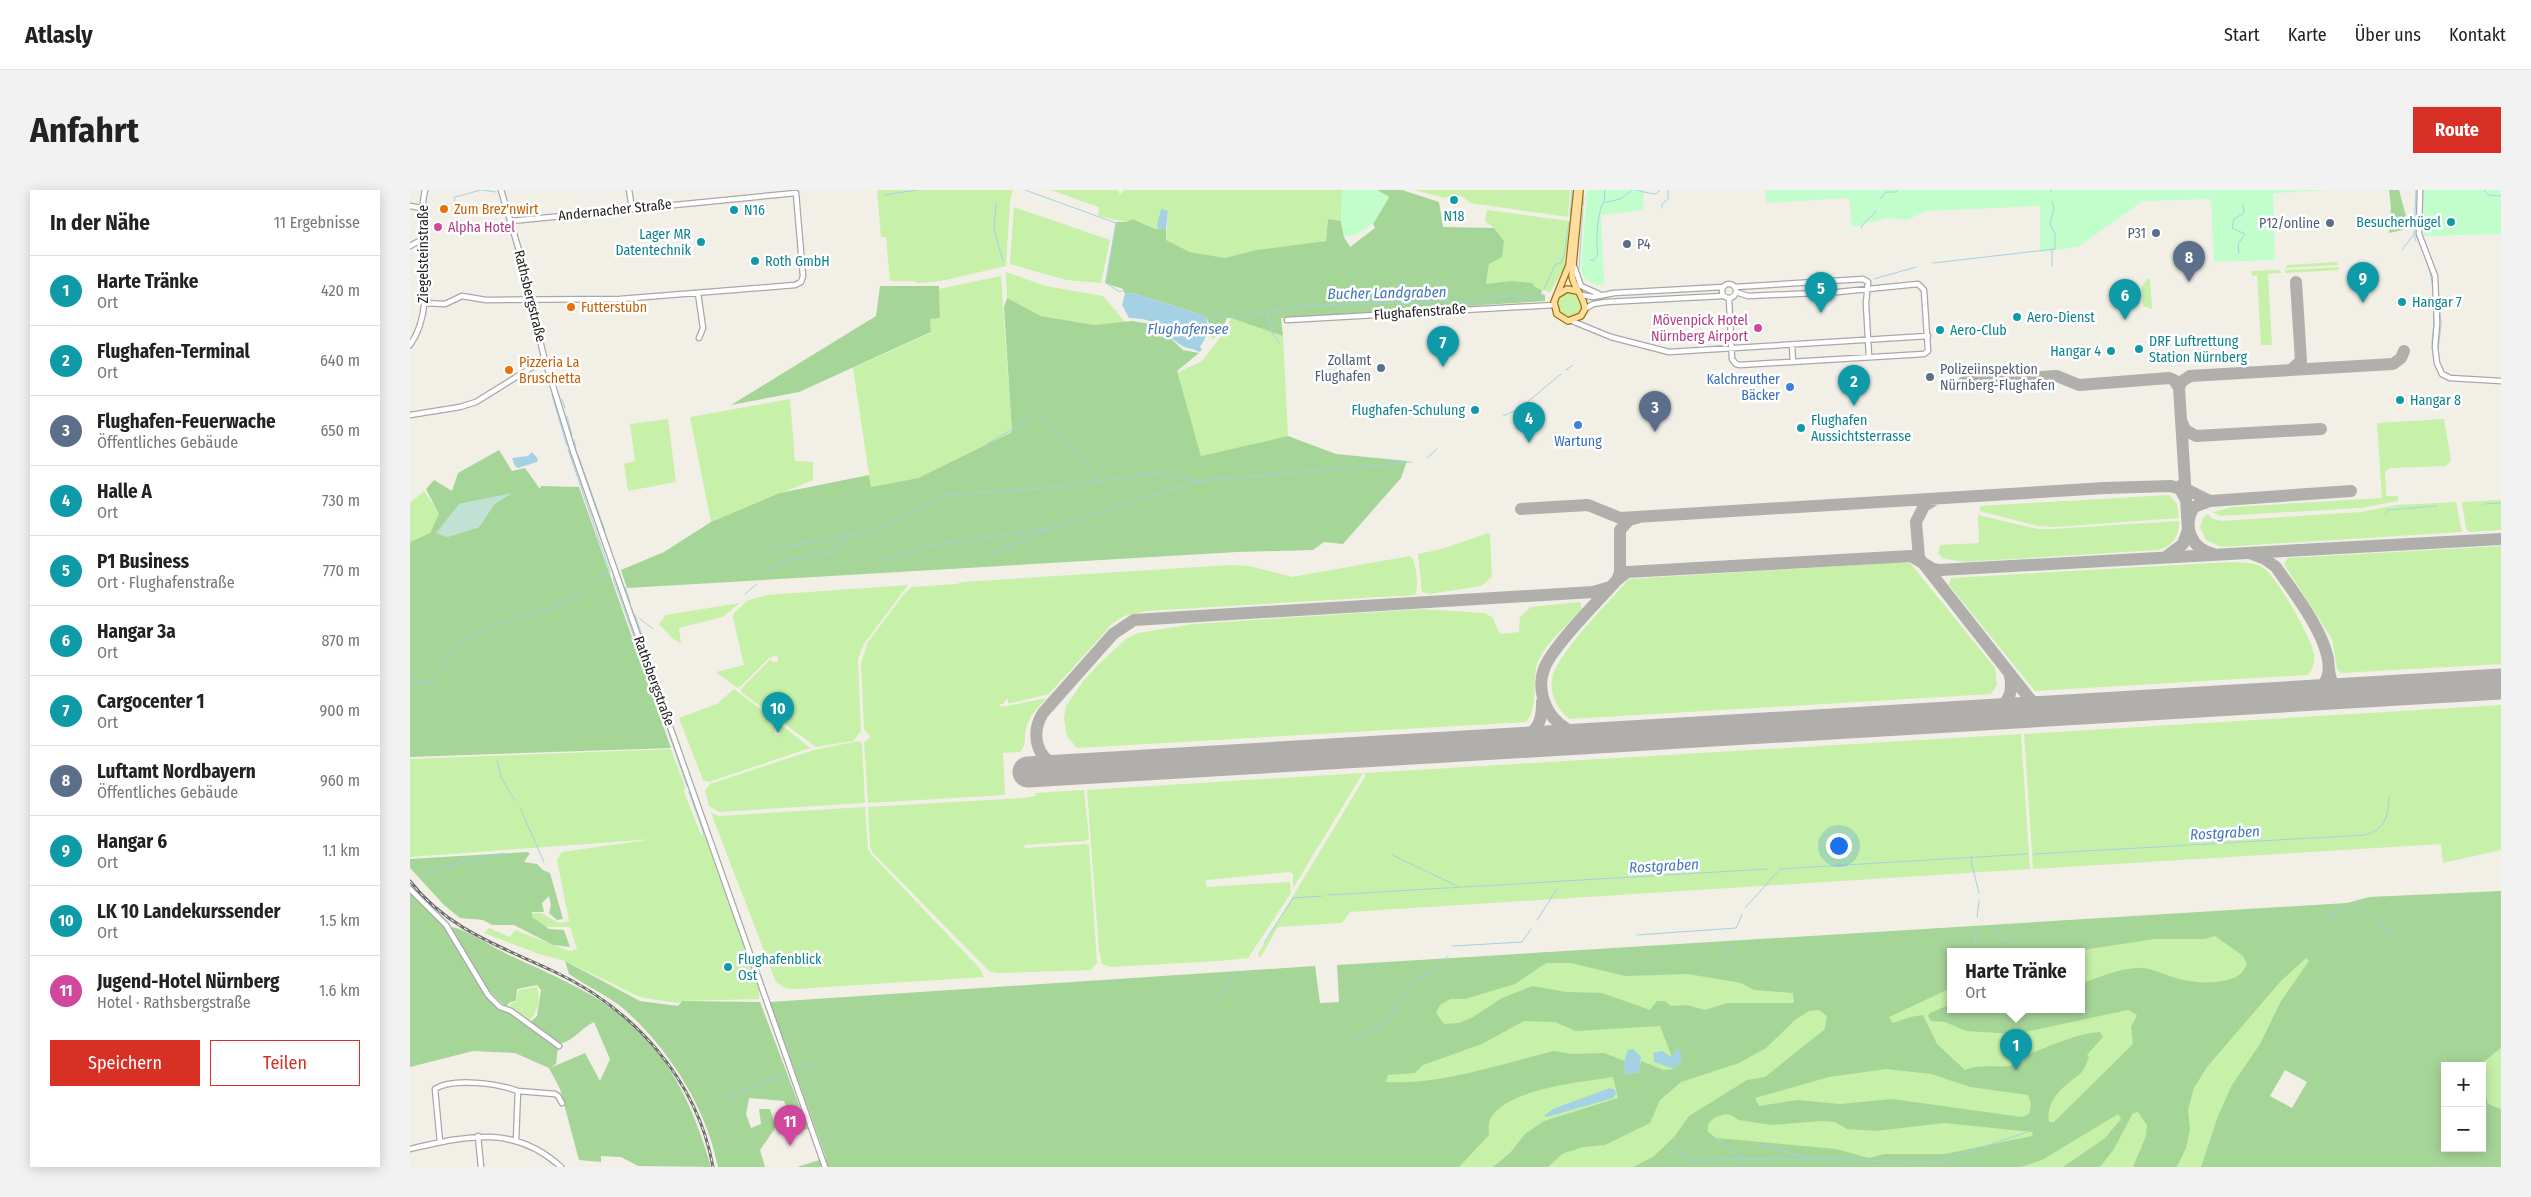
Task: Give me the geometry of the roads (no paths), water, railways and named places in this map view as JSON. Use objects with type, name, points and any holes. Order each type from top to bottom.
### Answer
[{"type":"main road","points":[[1579,190],[1572,280],[1580,293],[1586,309],[1581,316],[1572,321],[1559,316],[1554,304],[1569,265],[1579,190]]},
{"type":"main road","points":[[1556,296],[1567,290],[1580,293]]},
{"type":"street","name":"Ziegelsteinstraße","points":[[410,345],[420,324],[424,303],[425,278],[421,208],[425,190]]},
{"type":"street","name":"Rathsbergstraße","points":[[501,190],[511,221],[544,357],[573,451],[825,1167]]},
{"type":"street","points":[[629,190],[632,208]]},
{"type":"street","points":[[755,190],[756,196]]},
{"type":"street","points":[[2420,190],[2419,234],[2435,276],[2437,323],[2435,347],[2439,369],[2445,376],[2450,378],[2501,381]]},
{"type":"street","name":"Andernacher Straße","points":[[424,303],[445,304],[462,296],[486,300],[605,300],[795,285],[800,282],[803,276],[796,193],[511,221]]},
{"type":"street","points":[[410,206],[421,208]]},
{"type":"street","points":[[410,246],[422,240]]},
{"type":"street","points":[[1573,262],[1581,286],[1603,295]]},
{"type":"street","points":[[1735,289],[1863,279],[1868,282],[1866,303],[1869,357]]},
{"type":"street","points":[[1580,293],[1603,295],[1722,287],[1729,284],[1748,296],[1838,292],[1868,287],[1918,284],[1922,286],[1928,348],[1924,354],[1740,365],[1733,360],[1732,349],[1729,299],[1735,289]]},
{"type":"street","points":[[1722,287],[1723,296]]},
{"type":"street","points":[[698,293],[702,328],[699,338]]},
{"type":"street","points":[[1586,309],[1593,304],[1606,302],[1723,296],[1729,299]]},
{"type":"street","name":"Flughafenstraße","points":[[1286,320],[1554,304]]},
{"type":"street","points":[[1572,321],[1611,337],[1670,352],[1928,336]]},
{"type":"street","points":[[1792,345],[1793,362]]},
{"type":"street","points":[[410,415],[460,407],[476,402],[534,366],[544,357]]},
{"type":"street","points":[[410,889],[446,925],[488,995],[500,1007],[511,1011],[559,1046]]},
{"type":"street","points":[[440,1142],[434,1093],[438,1087],[473,1083],[505,1086],[518,1091],[555,1094],[562,1103]]},
{"type":"street","points":[[516,1140],[518,1091]]},
{"type":"street","points":[[478,1136],[480,1167]]},
{"type":"street","points":[[410,1149],[478,1136],[516,1140],[543,1152],[561,1167]]},
{"type":"water","points":[[1161,209],[1168,211],[1166,228],[1159,229],[1157,225]]},
{"type":"water","name":"Flughafensee","points":[[1125,293],[1136,294],[1205,316],[1208,328],[1200,347],[1202,350],[1199,352],[1182,346],[1152,322],[1129,318],[1122,305]]},
{"type":"water","points":[[532,452],[538,459],[537,462],[518,468],[515,466],[512,458],[528,456]]},
{"type":"water","points":[[1677,1048],[1681,1052],[1681,1061],[1674,1069],[1654,1062],[1653,1053],[1662,1051],[1672,1057]]},
{"type":"water","points":[[1633,1049],[1641,1057],[1639,1072],[1625,1075],[1624,1062],[1628,1050]]},
{"type":"water","points":[[1610,1088],[1615,1090],[1616,1094],[1613,1098],[1547,1117],[1544,1116],[1553,1109]]},
{"type":"waterway","points":[[453,208],[455,197],[481,190]]},
{"type":"waterway","points":[[482,190],[496,192]]},
{"type":"waterway","name":"Bucher Landgraben","points":[[885,195],[916,190]]},
{"type":"waterway","name":"Bucher Landgraben","points":[[1025,190],[1116,223],[1106,283],[1120,292],[1123,290],[1125,293]]},
{"type":"waterway","points":[[1570,216],[1572,190]]},
{"type":"waterway","name":"Bucher Landgraben","points":[[1604,202],[1605,190]]},
{"type":"waterway","name":"Bucher Landgraben","points":[[1590,260],[1594,260],[1598,254],[1598,228],[1603,203],[1620,199],[1632,190]]},
{"type":"waterway","points":[[1636,190],[1656,194],[1660,190]]},
{"type":"waterway","points":[[1662,208],[1662,204],[1668,199],[1668,190]]},
{"type":"waterway","points":[[1880,199],[1886,192],[1896,192],[1898,190]]},
{"type":"waterway","points":[[2402,250],[2414,234],[2416,190]]},
{"type":"waterway","points":[[2484,190],[2488,195],[2501,196]]},
{"type":"waterway","points":[[1583,206],[1584,198]]},
{"type":"waterway","name":"Bucher Landgraben","points":[[1933,263],[2055,249],[2055,234],[2050,223],[2054,209],[2052,201]]},
{"type":"waterway","points":[[996,203],[994,230],[1003,261]]},
{"type":"waterway","points":[[2239,253],[2238,244],[2245,234],[2232,228],[2234,219],[2244,213],[2243,204]]},
{"type":"waterway","points":[[1579,269],[1583,209]]},
{"type":"waterway","points":[[1861,228],[1876,211]]},
{"type":"waterway","points":[[1561,262],[1564,256],[1569,223]]},
{"type":"waterway","points":[[2414,234],[2416,241]]},
{"type":"waterway","points":[[2052,250],[2052,266]]},
{"type":"waterway","name":"Bucher Landgraben","points":[[1544,289],[1555,265],[1562,262]]},
{"type":"waterway","points":[[2427,262],[2434,302],[2432,343]]},
{"type":"waterway","name":"Bucher Landgraben","points":[[1874,279],[1916,267]]},
{"type":"waterway","points":[[1397,286],[1415,290]]},
{"type":"waterway","name":"Bucher Landgraben","points":[[1231,316],[1236,317],[1311,305],[1474,301],[1513,295],[1534,299],[1537,296],[1541,297],[1542,294]]},
{"type":"waterway","points":[[2438,350],[2441,325],[2439,298]]},
{"type":"waterway","name":"Bucher Landgraben","points":[[1205,316],[1220,314],[1228,316]]},
{"type":"waterway","points":[[1268,314],[1272,332],[1279,343]]},
{"type":"waterway","points":[[1566,370],[1573,365]]},
{"type":"waterway","points":[[545,371],[549,384]]},
{"type":"waterway","points":[[1525,404],[1561,374]]},
{"type":"waterway","points":[[552,395],[567,446]]},
{"type":"waterway","points":[[562,399],[565,408]]},
{"type":"waterway","points":[[1503,416],[1519,409]]},
{"type":"waterway","points":[[567,416],[572,435]]},
{"type":"waterway","points":[[1042,416],[1100,480]]},
{"type":"waterway","points":[[987,444],[1031,418]]},
{"type":"waterway","points":[[574,440],[576,448]]},
{"type":"waterway","points":[[568,449],[610,572],[596,579]]},
{"type":"waterway","points":[[1427,458],[1437,449]]},
{"type":"waterway","points":[[578,455],[605,531]]},
{"type":"waterway","points":[[989,555],[1048,529],[1198,481],[1411,462]]},
{"type":"waterway","points":[[773,549],[874,531],[945,495],[1059,487],[1157,473],[1198,481]]},
{"type":"waterway","name":"Rostgraben","points":[[2484,504],[2501,503]]},
{"type":"waterway","name":"Rostgraben","points":[[2385,514],[2387,510],[2437,506]]},
{"type":"waterway","points":[[883,560],[934,545],[1045,529]]},
{"type":"waterway","points":[[764,571],[789,560],[833,552],[851,535]]},
{"type":"waterway","points":[[613,578],[654,693]]},
{"type":"waterway","points":[[745,594],[757,584]]},
{"type":"waterway","points":[[625,587],[630,602]]},
{"type":"waterway","points":[[442,668],[451,653],[477,633],[511,620],[561,605],[585,592]]},
{"type":"waterway","points":[[635,615],[650,658]]},
{"type":"waterway","points":[[639,618],[653,629]]},
{"type":"waterway","points":[[410,682],[423,683],[431,681],[439,673]]},
{"type":"waterway","points":[[656,696],[687,786]]},
{"type":"waterway","points":[[497,761],[501,777],[515,801]]},
{"type":"waterway","points":[[689,792],[704,834]]},
{"type":"waterway","name":"Rostgraben","points":[[2034,854],[2364,835],[2377,830],[2381,826],[2388,810],[2389,796]]},
{"type":"waterway","points":[[520,808],[544,862]]},
{"type":"waterway","points":[[422,874],[472,859],[478,861],[503,853]]},
{"type":"waterway","name":"Rostgraben","points":[[1745,908],[1780,869],[2027,854]]},
{"type":"waterway","points":[[1392,855],[1457,886]]},
{"type":"waterway","points":[[1972,857],[1971,861],[1979,893]]},
{"type":"waterway","points":[[1328,895],[1768,869]]},
{"type":"waterway","name":"Rostgraben","points":[[1537,920],[1557,889]]},
{"type":"waterway","points":[[1264,943],[1293,898],[1322,896]]},
{"type":"waterway","points":[[1977,917],[1979,901]]},
{"type":"waterway","points":[[2327,920],[2344,906]]},
{"type":"waterway","points":[[2357,906],[2367,913]]},
{"type":"waterway","points":[[1637,935],[1736,928],[1742,915]]},
{"type":"waterway","points":[[2375,916],[2392,937]]},
{"type":"waterway","points":[[1994,925],[1999,934],[2013,946]]},
{"type":"waterway","name":"Rostgraben","points":[[1453,946],[1522,942],[1531,929]]},
{"type":"waterway","points":[[1974,948],[1976,932]]},
{"type":"waterway","points":[[1726,957],[1730,945]]},
{"type":"waterway","name":"Rostgraben","points":[[1355,1039],[1385,1024],[1414,981],[1433,972],[1448,956]]},
{"type":"waterway","points":[[1243,976],[1248,972]]},
{"type":"waterway","points":[[1217,998],[1234,977]]},
{"type":"waterway","points":[[797,1070],[815,1064]]},
{"type":"waterway","points":[[727,1098],[787,1073]]},
{"type":"waterway","points":[[1670,1146],[1692,1160],[1813,1159],[1939,1162],[2027,1132]]},
{"type":"waterway","points":[[1716,1139],[1744,1159]]},
{"type":"waterway","points":[[1761,1145],[1811,1158]]},
{"type":"railway","points":[[410,881],[425,898],[458,924],[476,935],[582,986],[610,1005],[635,1026],[657,1050],[676,1076],[692,1104],[705,1135],[713,1167]]},
{"type":"place","name":"N18","points":[[1454,200]]},
{"type":"place","name":"Zum Brez'nwirt","points":[[444,209]]},
{"type":"place","name":"N16","points":[[734,210]]},
{"type":"place","name":"Besucherhügel","points":[[2451,222]]},
{"type":"place","name":"P12/online","points":[[2330,223]]},
{"type":"place","name":"Alpha Hotel","points":[[438,227]]},
{"type":"place","name":"P31","points":[[2156,233]]},
{"type":"place","name":"Lager MR Datentechnik","points":[[701,242]]},
{"type":"place","name":"P4","points":[[1627,244]]},
{"type":"place","name":"Roth GmbH","points":[[755,261]]},
{"type":"place","name":"Luftamt Nordbayern","points":[[2189,282]]},
{"type":"place","name":"Hangar 7","points":[[2402,302]]},
{"type":"place","name":"Hangar 6","points":[[2363,303]]},
{"type":"place","name":"Futterstubn","points":[[571,307]]},
{"type":"place","name":"P1 Business","points":[[1821,313]]},
{"type":"place","name":"Aero-Dienst","points":[[2017,317]]},
{"type":"place","name":"Hangar 3a","points":[[2125,320]]},
{"type":"place","name":"Mövenpick Hotel Nürnberg Airport","points":[[1758,328]]},
{"type":"place","name":"Aero-Club","points":[[1940,330]]},
{"type":"place","name":"DRF Luftrettung Station Nürnberg","points":[[2139,349]]},
{"type":"place","name":"Hangar 4","points":[[2111,351]]},
{"type":"place","name":"Cargocenter 1","points":[[1443,367]]},
{"type":"place","name":"Zollamt Flughafen","points":[[1381,368]]},
{"type":"place","name":"Pizzeria La Bruschetta","points":[[509,370]]},
{"type":"place","name":"Polizeiinspektion Nürnberg-Flughafen","points":[[1930,377]]},
{"type":"place","name":"Kalchreuther Bäcker","points":[[1790,387]]},
{"type":"place","name":"Hangar 8","points":[[2400,400]]},
{"type":"place","name":"Flughafen-Terminal","points":[[1854,406]]},
{"type":"place","name":"Flughafen-Schulung","points":[[1475,410]]},
{"type":"place","name":"Wartung","points":[[1578,425]]},
{"type":"place","name":"Flughafen Aussichtsterrasse","points":[[1801,428]]},
{"type":"place","name":"Flughafen-Feuerwache","points":[[1655,432]]},
{"type":"place","name":"Halle A","points":[[1529,443]]},
{"type":"place","name":"LK 10 Landekurssender","points":[[778,733]]},
{"type":"place","name":"Flughafenblick Ost","points":[[728,967]]},
{"type":"place","name":"Harte Tränke","points":[[2016,1070]]},
{"type":"place","name":"Jugend-Hotel Nürnberg","points":[[790,1146]]}]
